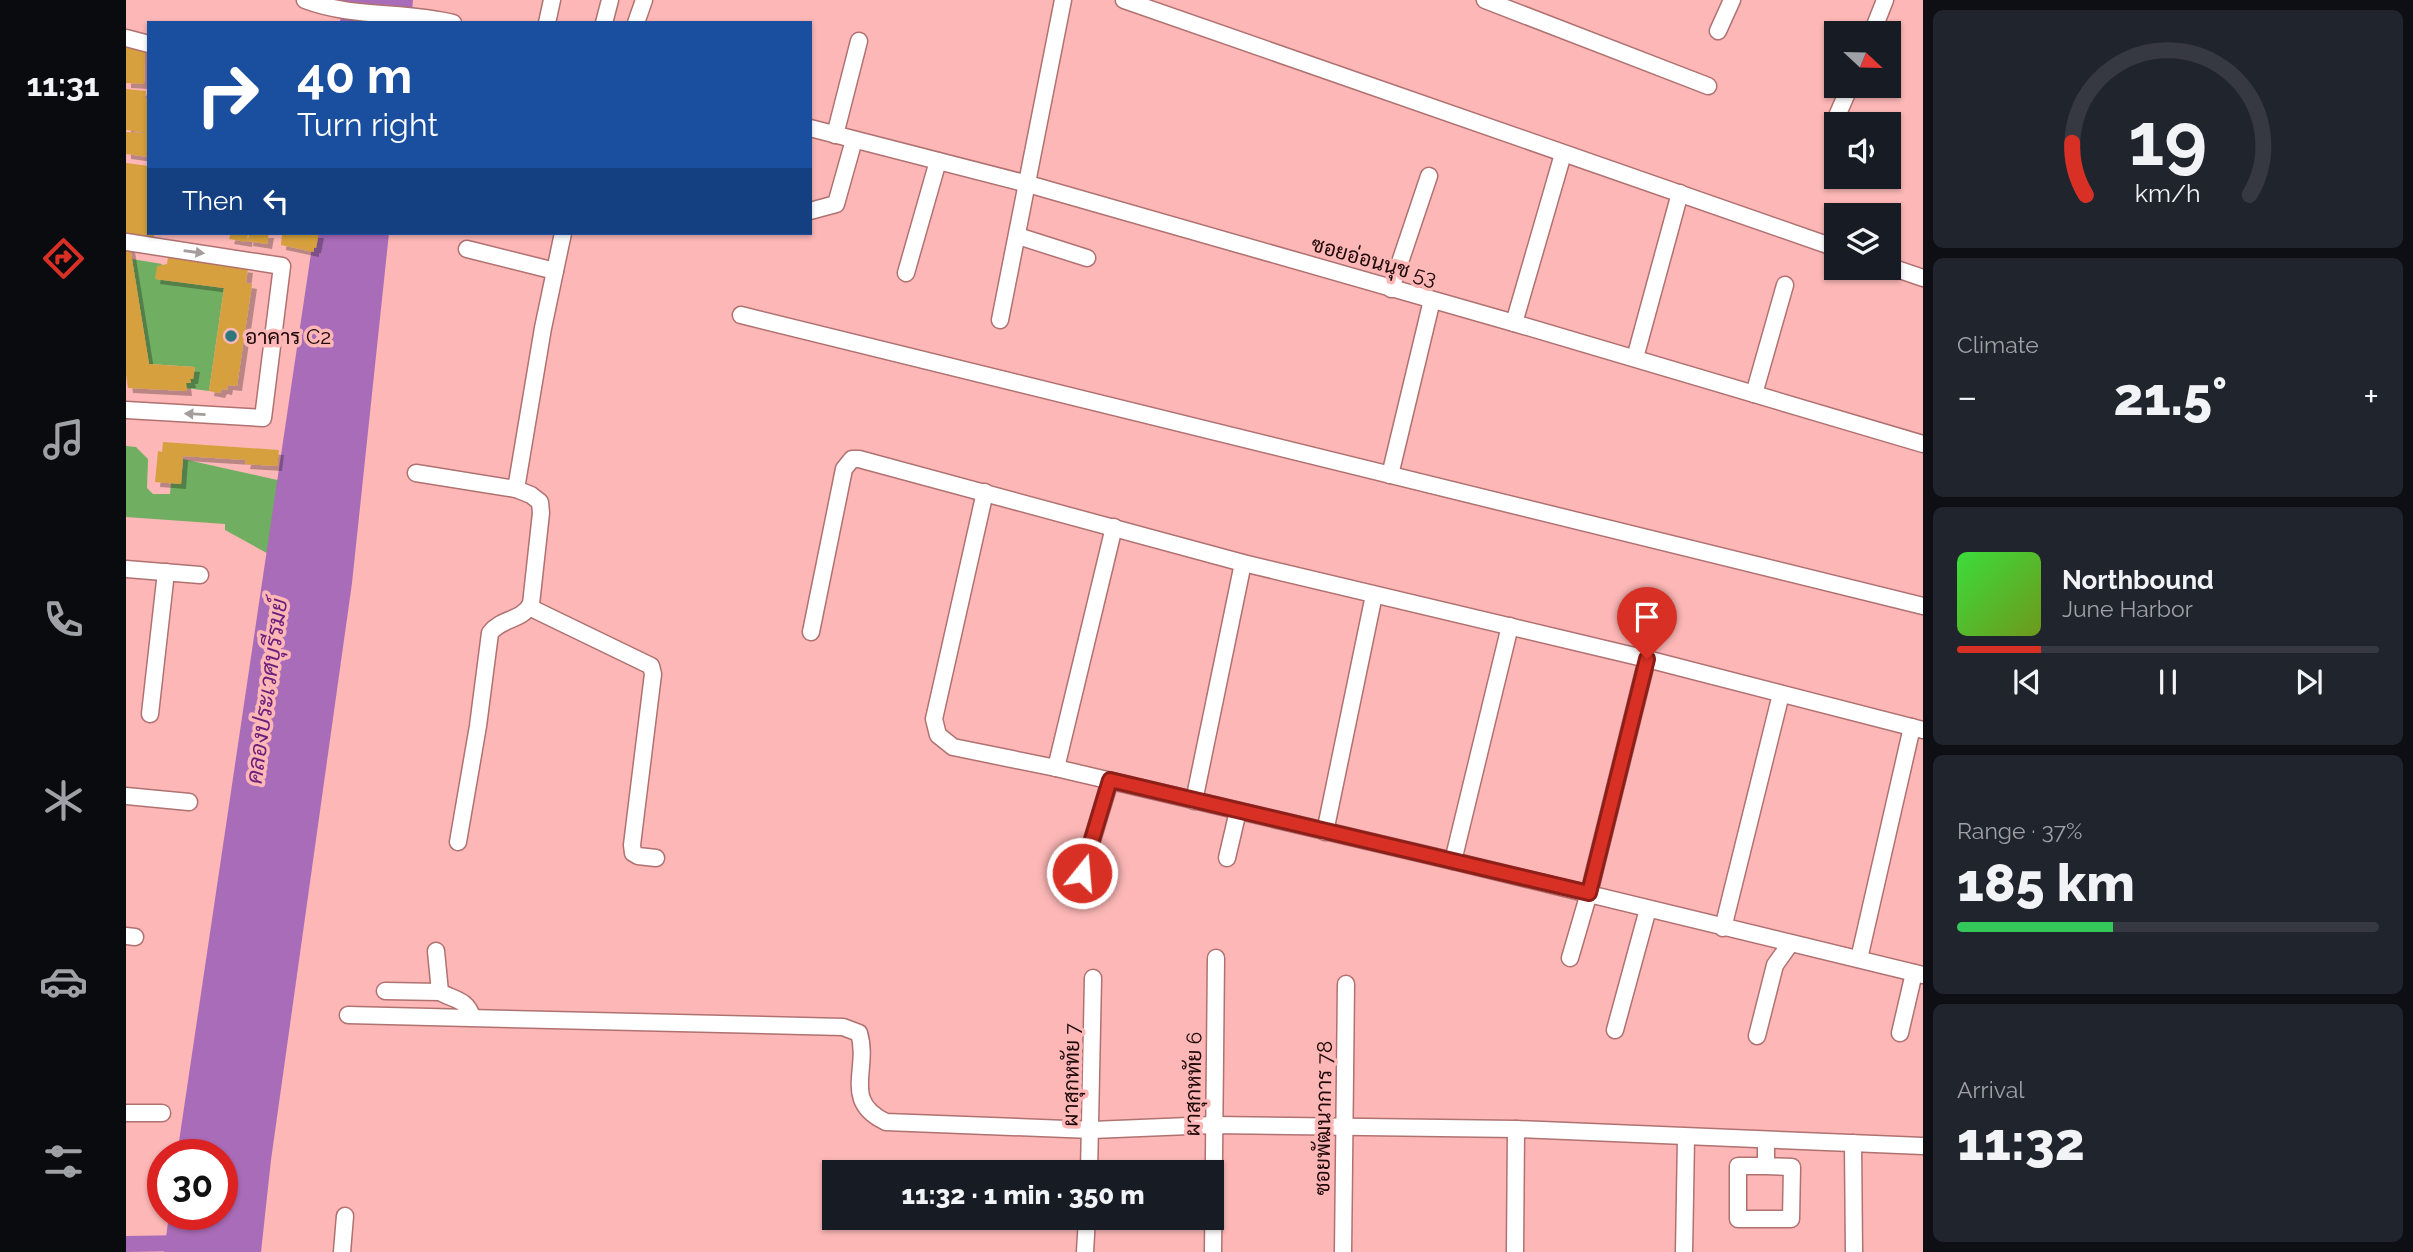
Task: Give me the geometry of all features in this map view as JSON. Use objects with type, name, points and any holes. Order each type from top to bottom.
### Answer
[{"type":"street","points":[[547,21],[552,0]]},
{"type":"street","points":[[605,21],[610,0]]},
{"type":"street","points":[[637,21],[644,0]]},
{"type":"street","points":[[1000,320],[1063,0]]},
{"type":"street","points":[[1124,0],[1824,244]]},
{"type":"street","points":[[1485,0],[1708,86]]},
{"type":"street","points":[[1718,31],[1732,0]]},
{"type":"street","points":[[1877,21],[1885,0]]},
{"type":"street","points":[[306,1],[346,12],[412,16],[441,21]]},
{"type":"street","points":[[126,38],[147,43]]},
{"type":"street","points":[[835,135],[859,41]]},
{"type":"street","name":"ซอยอ่อนนุช 53","points":[[812,129],[1028,184],[1635,358],[1923,444]]},
{"type":"street","points":[[812,210],[836,204],[855,140]]},
{"type":"street","points":[[1514,323],[1563,155]]},
{"type":"street","points":[[906,274],[938,161]]},
{"type":"street","points":[[1391,289],[1429,176]]},
{"type":"street","points":[[1635,358],[1680,193]]},
{"type":"street","points":[[516,489],[543,328],[563,235]]},
{"type":"street","points":[[1018,236],[1087,258]]},
{"type":"street","points":[[126,242],[282,266],[263,418],[126,410]]},
{"type":"street","points":[[467,248],[555,271]]},
{"type":"street","points":[[1901,270],[1923,278]]},
{"type":"street","points":[[1754,394],[1786,285]]},
{"type":"street","points":[[1390,475],[1432,300]]},
{"type":"street","points":[[741,315],[1923,606]]},
{"type":"street","points":[[811,632],[844,469],[852,459],[859,459],[1243,563],[1647,659],[1918,729],[1859,959]]},
{"type":"street","points":[[416,473],[516,489],[540,502],[530,607],[515,618],[500,622],[490,633],[478,726],[458,842]]},
{"type":"street","points":[[985,492],[934,719],[937,735],[953,747],[1110,780],[1453,860],[1919,974],[1900,1033]]},
{"type":"street","points":[[1056,768],[1114,527]]},
{"type":"street","points":[[1194,801],[1243,563]]},
{"type":"street","points":[[126,569],[200,575]]},
{"type":"street","points":[[150,714],[166,572]]},
{"type":"street","points":[[1325,832],[1374,595]]},
{"type":"street","points":[[530,607],[651,666],[653,674],[632,845],[633,853],[638,856],[656,858]]},
{"type":"street","points":[[1453,860],[1510,626]]},
{"type":"street","points":[[1570,958],[1589,893],[1647,659]]},
{"type":"street","points":[[1723,928],[1781,694]]},
{"type":"street","points":[[1082,873],[1110,780]]},
{"type":"street","points":[[126,796],[189,802]]},
{"type":"street","points":[[1227,858],[1238,811]]},
{"type":"street","points":[[1615,1030],[1648,909]]},
{"type":"street","points":[[1757,1036],[1775,965],[1790,943]]},
{"type":"street","points":[[436,951],[440,992]]},
{"type":"street","name":"ผาสุกหทัย 6","points":[[1213,1252],[1216,958]]},
{"type":"street","name":"ผาสุกหทัย 7","points":[[1090,1160],[1093,978]]},
{"type":"street","name":"ซอยพัฒนาการ 78","points":[[1343,1252],[1346,984]]},
{"type":"street","points":[[384,991],[440,992],[461,1000],[470,1010],[472,1017]]},
{"type":"street","points":[[348,1015],[843,1027],[859,1033],[862,1042],[859,1092],[865,1108],[873,1116],[886,1122],[1092,1130],[1213,1125],[1516,1129],[1923,1146]]},
{"type":"street","points":[[126,1113],[162,1113]]},
{"type":"street","points":[[1515,1252],[1516,1129]]},
{"type":"street","points":[[1684,1252],[1686,1138]]},
{"type":"street","points":[[1766,1140],[1766,1166]]},
{"type":"street","points":[[1853,1143],[1854,1252]]},
{"type":"street","points":[[1738,1166],[1766,1166],[1793,1167],[1791,1219],[1738,1219],[1738,1166]]},
{"type":"street","points":[[342,1252],[345,1216]]},
{"type":"street","points":[[1085,1252],[1086,1230]]},
{"type":"green space","points":[[132,259],[162,264],[156,279],[224,288],[209,391],[186,388],[186,383],[191,383],[195,367],[149,364]]},
{"type":"green space","points":[[126,446],[136,447],[148,459],[147,488],[153,494],[170,494],[171,483],[181,484],[183,459],[282,481],[274,557],[225,530],[225,524],[126,517]]},
{"type":"water","points":[[342,0],[413,0],[411,21],[340,21]]},
{"type":"water","name":"คลองประเวศบุรีรมย์","points":[[314,235],[389,235],[352,583],[271,1160],[261,1252],[164,1252],[167,1230],[238,1230],[238,1139],[179,1139]]},
{"type":"building","points":[[126,46],[145,48],[144,84],[126,83]]},
{"type":"building","points":[[126,89],[146,91],[147,157],[126,154],[126,132],[143,132],[126,130]]},
{"type":"building","points":[[126,163],[147,166],[147,235],[154,235],[152,243],[126,238]]},
{"type":"building","points":[[230,235],[248,235],[247,242],[229,239]]},
{"type":"building","points":[[249,235],[269,235],[267,244],[248,241]]},
{"type":"building","points":[[282,235],[319,235],[314,252],[281,245]]},
{"type":"building","points":[[126,247],[130,247],[149,364],[195,367],[191,383],[186,383],[187,391],[128,388]]},
{"type":"building","name":"อาคาร C2","points":[[168,257],[248,268],[246,283],[252,284],[237,386],[228,385],[227,390],[222,389],[220,393],[209,391],[224,288],[155,279],[157,266],[167,264]]},
{"type":"building","points":[[163,442],[279,450],[277,466],[245,464],[246,460],[183,456],[181,484],[155,482],[158,451],[162,452]]},
{"type":"waterway","points":[[126,1244],[187,1243]]},
{"type":"place","name":"อาคาร C2","points":[[231,336]]},
{"type":"route","points":[[1082,873],[1110,780],[1589,893],[1647,659]]}]
